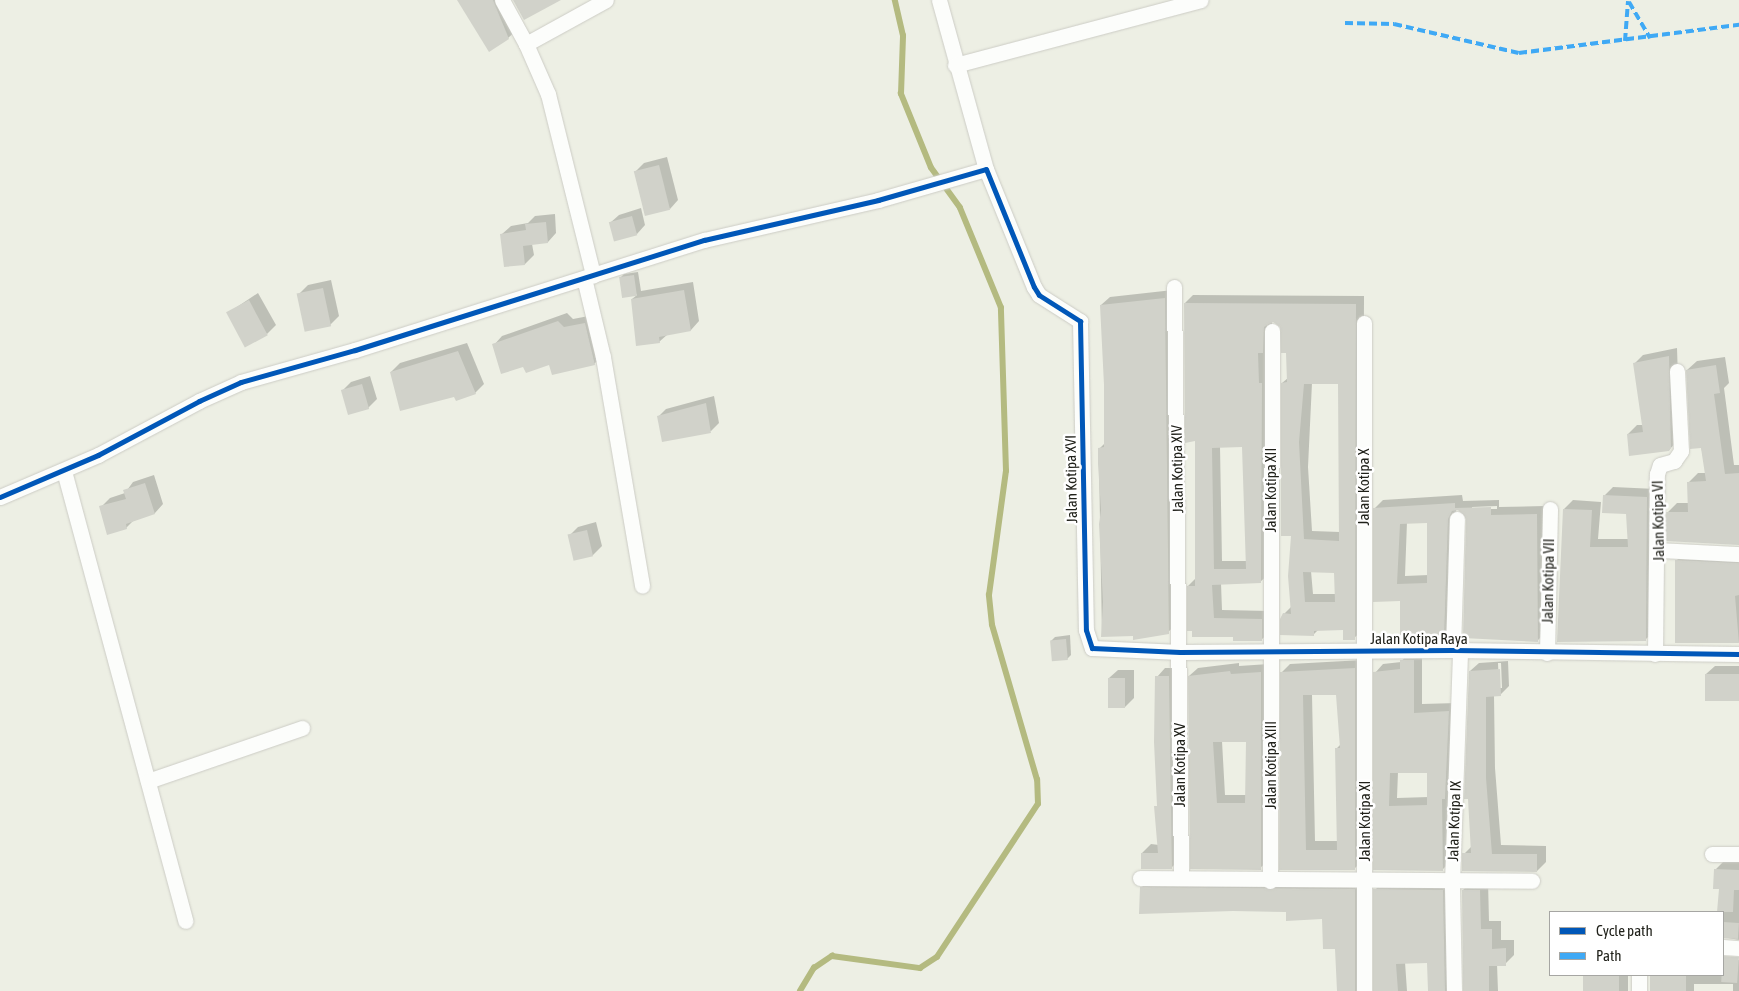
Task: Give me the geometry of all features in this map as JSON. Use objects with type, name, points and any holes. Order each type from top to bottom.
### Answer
[{"type":"street","points":[[502,0],[526,44],[548,94],[559,133],[588,277],[642,586]]},
{"type":"street","points":[[526,44],[606,0]]},
{"type":"street","name":"Jalan Kotipa XVI","points":[[939,0],[955,65],[986,169],[1034,287],[1039,295],[1063,310],[1077,316],[1082,328],[1086,630],[1089,645],[1099,651]]},
{"type":"street","points":[[955,65],[1201,0]]},
{"type":"street","points":[[0,498],[64,470],[241,382],[704,240],[878,200],[986,169]]},
{"type":"street","name":"Jalan Kotipa XIV","points":[[1174,287],[1180,652]]},
{"type":"street","name":"Jalan Kotipa X","points":[[1364,323],[1365,652]]},
{"type":"street","name":"Jalan Kotipa XII","points":[[1271,650],[1272,331]]},
{"type":"street","name":"Jalan Kotipa VI","points":[[1655,654],[1658,550],[1657,474],[1660,465],[1674,461],[1680,451],[1677,371]]},
{"type":"street","points":[[64,470],[185,921]]},
{"type":"street","name":"Jalan Kotipa VII","points":[[1547,654],[1550,510]]},
{"type":"street","name":"Jalan Kotipa IX","points":[[1454,991],[1452,882],[1458,519]]},
{"type":"street","points":[[1658,550],[1739,554]]},
{"type":"street","name":"Jalan Kotipa Raya","points":[[1099,651],[1271,650],[1365,652],[1456,650],[1547,654],[1739,654]]},
{"type":"street","name":"Jalan Kotipa XIII","points":[[1270,881],[1271,650]]},
{"type":"street","name":"Jalan Kotipa XV","points":[[1180,652],[1181,878]]},
{"type":"street","name":"Jalan Kotipa XI","points":[[1364,991],[1365,652]]},
{"type":"street","points":[[148,781],[302,728]]},
{"type":"street","points":[[1712,854],[1739,854]]},
{"type":"street","points":[[1140,878],[1365,882],[1532,881]]},
{"type":"street","points":[[1724,947],[1739,948]]},
{"type":"street","points":[[1639,976],[1639,991]]},
{"type":"building","points":[[457,0],[493,0],[509,39],[489,52]]},
{"type":"building","points":[[513,0],[561,0],[524,20]]},
{"type":"building","points":[[659,165],[670,210],[645,216],[634,171]]},
{"type":"building","points":[[632,216],[637,235],[614,242],[609,222]]},
{"type":"building","points":[[546,222],[548,243],[523,246],[525,265],[504,267],[500,234],[526,230],[525,224]]},
{"type":"building","points":[[634,275],[637,296],[622,298],[619,277]]},
{"type":"building","points":[[323,288],[331,326],[305,332],[297,294]]},
{"type":"building","points":[[684,290],[691,331],[659,337],[660,343],[636,346],[631,299]]},
{"type":"building","points":[[1165,298],[1169,634],[1133,640],[1133,636],[1101,637],[1103,602],[1098,448],[1104,447],[1104,385],[1100,305]]},
{"type":"building","points":[[249,300],[268,335],[245,348],[226,312]]},
{"type":"building","points":[[1184,303],[1356,304],[1355,640],[1343,640],[1343,630],[1314,631],[1314,636],[1280,635],[1280,619],[1283,613],[1291,614],[1288,576],[1291,536],[1281,536],[1281,383],[1287,382],[1286,353],[1281,353],[1280,327],[1273,322],[1264,327],[1263,353],[1258,353],[1259,383],[1262,383],[1261,583],[1212,585],[1214,618],[1262,619],[1262,641],[1233,641],[1233,637],[1192,637],[1192,631],[1187,631],[1187,586],[1195,586],[1195,441],[1185,443]],"holes":[[[1304,384],[1338,384],[1339,541],[1304,539],[1299,442]],[[1242,447],[1246,569],[1214,569],[1212,448]],[[1303,572],[1334,573],[1335,602],[1305,602]]]},
{"type":"building","points":[[558,321],[564,327],[585,323],[595,365],[552,375],[549,365],[526,373],[523,367],[501,374],[492,344]]},
{"type":"building","points":[[458,351],[476,394],[456,401],[454,397],[400,411],[390,372]]},
{"type":"building","points":[[1669,356],[1671,448],[1669,451],[1629,456],[1627,434],[1643,432],[1633,363]]},
{"type":"building","points":[[1716,365],[1720,393],[1714,394],[1725,474],[1739,473],[1739,545],[1666,541],[1666,512],[1688,512],[1687,482],[1706,481],[1701,448],[1690,449],[1686,370]]},
{"type":"building","points":[[362,384],[369,409],[348,415],[341,390]]},
{"type":"building","points":[[706,403],[711,433],[662,442],[657,416]]},
{"type":"building","points":[[145,483],[155,514],[126,524],[127,529],[107,535],[99,506],[126,499],[123,490]]},
{"type":"building","points":[[1603,495],[1647,497],[1646,641],[1557,642],[1563,509],[1592,510],[1590,547],[1628,547],[1626,514],[1602,513]]},
{"type":"building","points":[[1455,503],[1455,508],[1491,507],[1491,515],[1537,514],[1538,642],[1463,638],[1466,519],[1458,510],[1452,511],[1448,519],[1444,639],[1400,641],[1400,601],[1373,602],[1373,508]],"holes":[[[1427,523],[1427,583],[1397,584],[1400,524]]]},
{"type":"building","points":[[587,530],[593,556],[574,561],[568,534]]},
{"type":"building","points":[[1675,560],[1739,563],[1739,595],[1735,596],[1739,643],[1675,643]]},
{"type":"building","points":[[1066,639],[1068,660],[1052,661],[1050,640]]},
{"type":"building","points":[[1400,660],[1414,660],[1414,713],[1449,711],[1445,799],[1442,799],[1443,871],[1373,870],[1373,672],[1400,669]],"holes":[[[1390,773],[1427,773],[1427,805],[1389,806]]]},
{"type":"building","points":[[1355,668],[1355,870],[1279,870],[1280,672]],"holes":[[[1303,695],[1336,695],[1340,748],[1335,748],[1337,850],[1306,850]]]},
{"type":"building","points":[[1500,669],[1501,696],[1486,697],[1486,778],[1492,854],[1537,854],[1537,872],[1462,871],[1462,853],[1471,853],[1468,799],[1464,799],[1469,671]]},
{"type":"building","points":[[1230,671],[1231,674],[1261,672],[1261,870],[1190,869],[1188,676]],"holes":[[[1213,742],[1246,742],[1245,803],[1217,803]]]},
{"type":"building","points":[[1705,674],[1739,674],[1739,701],[1705,701]]},
{"type":"building","points":[[1155,676],[1169,676],[1172,869],[1141,869],[1141,853],[1158,853],[1154,806],[1157,806],[1154,742]]},
{"type":"building","points":[[1108,678],[1125,678],[1125,708],[1108,708]]},
{"type":"building","points":[[1714,869],[1739,870],[1739,890],[1734,890],[1733,912],[1717,911],[1719,889],[1713,889]]},
{"type":"building","points":[[1140,887],[1355,889],[1355,991],[1337,991],[1335,949],[1323,949],[1322,919],[1286,921],[1286,912],[1233,911],[1139,914]]},
{"type":"building","points":[[1373,889],[1443,890],[1445,991],[1428,991],[1427,963],[1396,964],[1398,991],[1373,991]]},
{"type":"building","points":[[1462,890],[1480,890],[1481,929],[1492,929],[1492,949],[1506,948],[1506,966],[1489,966],[1489,991],[1463,991]]},
{"type":"building","points":[[1724,922],[1739,923],[1738,939],[1724,938]]},
{"type":"building","points":[[1724,956],[1739,957],[1737,983],[1721,982],[1722,976],[1724,976]]},
{"type":"building","points":[[1583,976],[1619,976],[1619,991],[1583,991]]},
{"type":"building","points":[[1650,976],[1686,976],[1686,991],[1650,991]]},
{"type":"waterway","points":[[800,991],[814,968],[832,956],[920,968],[937,957],[1038,804],[1037,780],[992,625],[989,595],[1006,471],[1001,308],[960,208],[931,168],[901,94],[903,36],[895,0]]},
{"type":"marked path","points":[[1625,41],[1628,1]]},
{"type":"marked path","points":[[1629,2],[1650,38]]},
{"type":"marked path","points":[[1345,23],[1394,24],[1519,53],[1739,25]]},
{"type":"cycle path","points":[[0,497],[98,455],[199,401],[241,382],[355,350],[704,240],[878,200],[986,169],[1034,287],[1039,295],[1080,321],[1086,630],[1092,648],[1180,652],[1453,650],[1739,654]]}]
